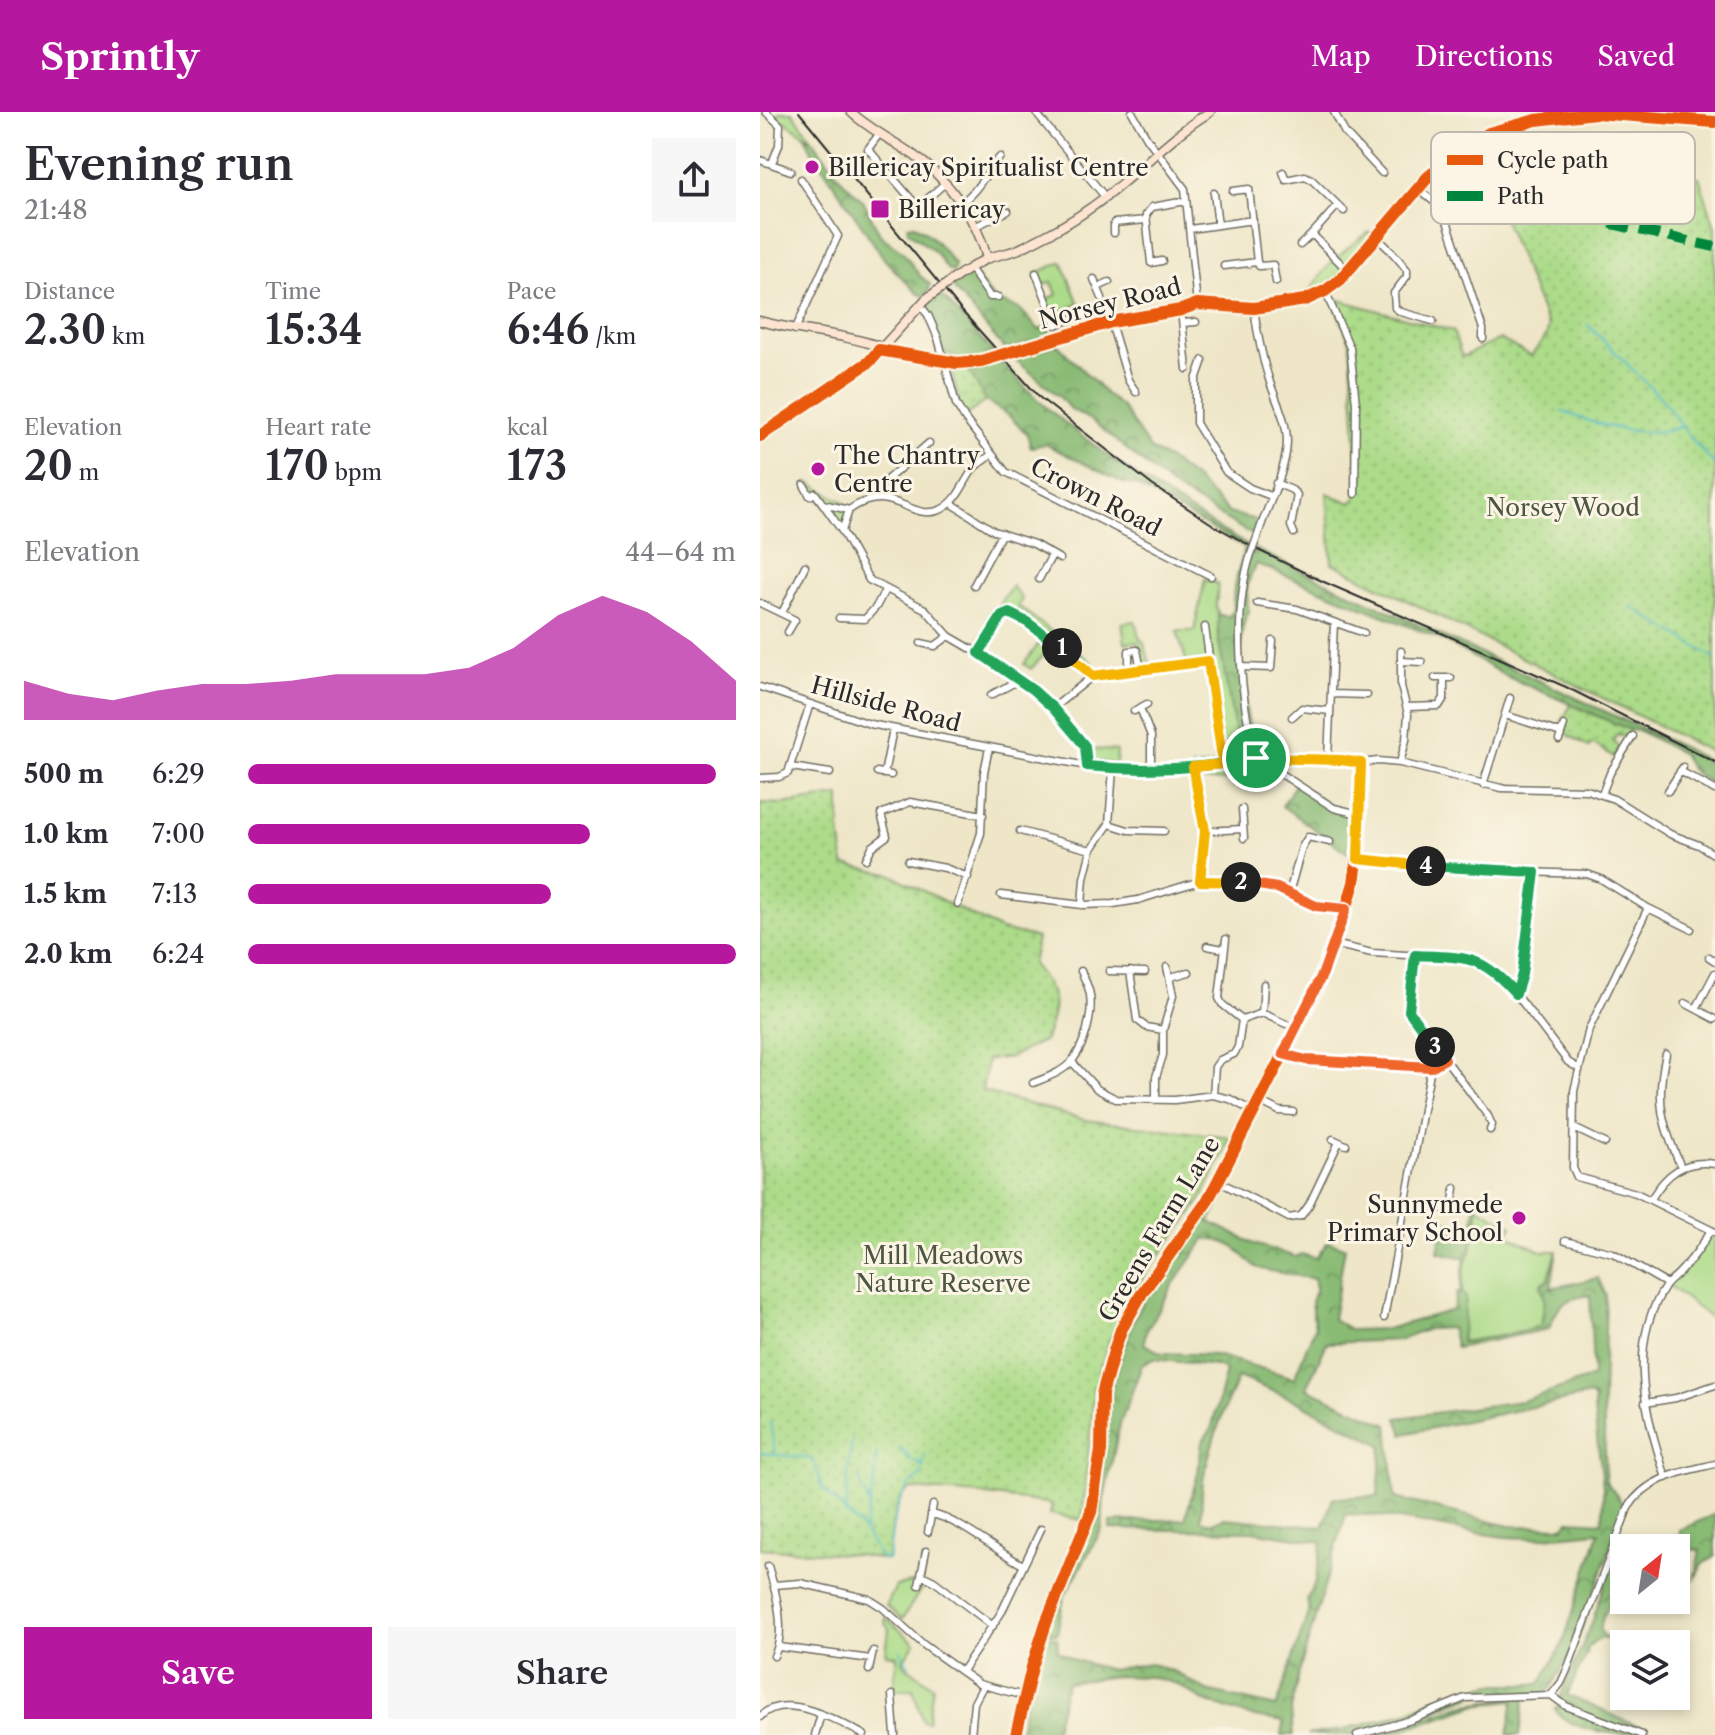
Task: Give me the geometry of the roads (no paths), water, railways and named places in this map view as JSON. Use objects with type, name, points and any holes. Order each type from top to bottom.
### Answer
[{"type":"street","points":[[766,112],[776,119],[781,131],[772,163]]},
{"type":"street","points":[[851,112],[916,157],[944,184],[976,226],[987,258]]},
{"type":"street","points":[[1035,112],[1106,198]]},
{"type":"street","points":[[1132,112],[1158,153],[1181,180],[1190,229],[1197,304]]},
{"type":"street","points":[[760,436],[869,362],[923,302],[966,270],[1061,227],[1106,198],[1176,134],[1210,112]]},
{"type":"street","points":[[1334,112],[1345,133],[1382,173]]},
{"type":"street","name":"Norsey Road","points":[[1494,132],[1508,126],[1595,113],[1646,114],[1715,122]]},
{"type":"street","points":[[880,133],[868,149],[918,207],[944,184]]},
{"type":"street","points":[[960,204],[974,194],[1000,157]]},
{"type":"street","points":[[760,160],[791,171]]},
{"type":"street","points":[[1276,185],[1284,176],[1305,176],[1344,211]]},
{"type":"street","name":"Norsey Road","points":[[760,321],[795,330],[852,338],[880,348],[945,361],[981,361],[1111,322],[1181,310],[1197,304],[1254,308],[1305,300],[1325,291],[1348,271],[1431,177]]},
{"type":"street","points":[[795,330],[838,236],[801,179]]},
{"type":"street","points":[[1233,191],[1259,187]]},
{"type":"street","points":[[1249,189],[1257,262],[1259,266],[1273,265],[1276,282]]},
{"type":"street","points":[[1418,189],[1431,199]]},
{"type":"street","points":[[1214,193],[1218,225]]},
{"type":"street","points":[[1152,273],[1146,220],[1152,207],[1186,201]]},
{"type":"street","points":[[1300,245],[1338,205]]},
{"type":"street","points":[[976,226],[1008,211]]},
{"type":"street","points":[[1114,233],[1114,223],[1146,220]]},
{"type":"street","points":[[1190,229],[1253,220]]},
{"type":"street","points":[[1448,224],[1483,329],[1483,339]]},
{"type":"street","points":[[1312,234],[1348,271]]},
{"type":"street","points":[[1377,238],[1390,248],[1407,270],[1407,276],[1394,293],[1395,308],[1433,321]]},
{"type":"street","points":[[1151,263],[1162,261]]},
{"type":"street","points":[[1224,266],[1257,262]]},
{"type":"street","points":[[966,270],[990,297],[998,297]]},
{"type":"street","points":[[1036,273],[1056,325],[1104,302]]},
{"type":"street","points":[[1094,279],[1128,380],[1136,392]]},
{"type":"street","points":[[1098,287],[1109,282]]},
{"type":"street","points":[[1044,293],[1053,289]]},
{"type":"street","points":[[1325,291],[1350,348],[1349,373],[1360,403],[1355,494]]},
{"type":"street","name":"Crown Road","points":[[923,302],[938,338],[956,404],[1009,474],[1211,576]]},
{"type":"street","points":[[1254,308],[1268,378],[1286,426],[1285,460],[1243,578],[1241,624],[1246,719],[1256,758]]},
{"type":"street","points":[[1181,310],[1187,369]]},
{"type":"street","points":[[1421,318],[1423,310]]},
{"type":"street","points":[[1183,323],[1196,322]]},
{"type":"street","points":[[1203,360],[1196,380],[1196,423],[1226,472],[1250,488],[1271,496]]},
{"type":"street","points":[[877,497],[882,484],[929,443]]},
{"type":"street","points":[[842,531],[849,510],[860,502],[877,497],[932,512],[951,503],[975,467],[992,454]]},
{"type":"street","points":[[1276,483],[1296,493],[1298,500],[1291,526],[1294,533]]},
{"type":"street","points":[[804,485],[810,496],[815,493],[842,531],[864,575],[885,590],[925,609],[949,636],[1019,680],[1053,708],[1085,746],[1087,766]]},
{"type":"street","points":[[951,503],[1002,533],[1034,544],[1060,559]]},
{"type":"street","points":[[823,504],[849,510]]},
{"type":"street","points":[[1285,506],[1295,510]]},
{"type":"street","points":[[974,585],[1002,533]]},
{"type":"street","points":[[1039,579],[1052,555]]},
{"type":"street","points":[[782,613],[805,566]]},
{"type":"street","points":[[839,618],[865,619],[885,590]]},
{"type":"street","points":[[760,603],[795,620],[788,632]]},
{"type":"street","points":[[1257,603],[1297,609],[1364,633]]},
{"type":"street","points":[[979,653],[1002,616],[1015,614],[1055,641],[1093,676]]},
{"type":"street","points":[[1328,759],[1334,623]]},
{"type":"street","points":[[1205,627],[1223,764]]},
{"type":"street","points":[[921,643],[935,646],[949,636]]},
{"type":"street","points":[[1243,667],[1271,672],[1273,641]]},
{"type":"street","points":[[1129,670],[1129,651],[1134,650],[1137,650],[1141,669]]},
{"type":"street","points":[[1400,763],[1406,740],[1407,707],[1401,686],[1401,651]]},
{"type":"street","points":[[1053,708],[1093,676],[1208,661]]},
{"type":"street","points":[[1401,661],[1422,662]]},
{"type":"street","points":[[1407,707],[1439,706],[1448,678],[1435,678]]},
{"type":"street","points":[[991,695],[1019,680]]},
{"type":"street","name":"Hillside Road","points":[[760,687],[893,729],[1087,766],[1151,769],[1223,764],[1256,758],[1328,759],[1400,763],[1483,785],[1511,789],[1578,789],[1602,794]]},
{"type":"street","points":[[1331,694],[1367,695]]},
{"type":"street","points":[[1483,785],[1510,698]]},
{"type":"street","points":[[760,778],[784,776],[791,767],[810,704]]},
{"type":"street","points":[[1141,708],[1151,736],[1151,769]]},
{"type":"street","points":[[1292,717],[1302,708],[1330,711]]},
{"type":"street","points":[[1505,715],[1560,737],[1564,725]]},
{"type":"street","points":[[884,774],[893,729]]},
{"type":"street","points":[[1633,736],[1610,773],[1602,794],[1670,834],[1714,853]]},
{"type":"street","points":[[1618,738],[1627,744]]},
{"type":"street","points":[[958,904],[981,833],[984,772],[989,748]]},
{"type":"street","name":"Greens Farm Lane","points":[[1016,1735],[1046,1623],[1091,1512],[1101,1451],[1102,1394],[1121,1330],[1154,1274],[1206,1203],[1323,973],[1354,883],[1358,859],[1361,763]]},
{"type":"street","points":[[791,767],[830,773]]},
{"type":"street","points":[[1193,767],[1205,831],[1200,881]]},
{"type":"street","points":[[1082,905],[1091,850],[1109,824],[1113,769]]},
{"type":"street","points":[[1668,791],[1681,769],[1715,790]]},
{"type":"street","points":[[1275,770],[1334,808],[1359,814]]},
{"type":"street","points":[[866,859],[872,847],[887,836],[881,814],[901,804],[920,802],[983,815]]},
{"type":"street","points":[[1242,809],[1244,838]]},
{"type":"street","points":[[1109,824],[1128,830],[1164,831]]},
{"type":"street","points":[[1289,893],[1311,826]]},
{"type":"street","points":[[1205,831],[1243,829]]},
{"type":"street","points":[[1020,831],[1091,850]]},
{"type":"street","points":[[1308,837],[1330,842]]},
{"type":"street","points":[[1358,859],[1593,876],[1691,929]]},
{"type":"street","points":[[908,861],[945,868],[968,877]]},
{"type":"street","points":[[915,872],[917,863]]},
{"type":"street","points":[[1516,994],[1522,974],[1535,872]]},
{"type":"street","points":[[1001,895],[1082,905],[1138,900],[1200,881],[1267,885],[1316,906],[1346,909]]},
{"type":"street","points":[[1648,908],[1591,1020],[1573,1099],[1573,1168],[1577,1177],[1616,1186],[1651,1199],[1713,1231],[1667,1284],[1654,1307],[1647,1331],[1642,1367],[1645,1403],[1651,1435],[1666,1478]]},
{"type":"street","points":[[1226,939],[1219,998],[1242,1020]]},
{"type":"street","points":[[1333,944],[1372,953],[1477,961],[1497,973],[1568,1062],[1578,1068]]},
{"type":"street","points":[[1207,946],[1224,949]]},
{"type":"street","points":[[1415,955],[1409,1011],[1492,1121],[1490,1130]]},
{"type":"street","points":[[1156,1100],[1156,1077],[1163,1055],[1163,1030],[1173,997],[1167,967]]},
{"type":"street","points":[[1033,1083],[1055,1074],[1072,1062],[1085,1034],[1090,993],[1081,971]]},
{"type":"street","points":[[1109,971],[1145,972]]},
{"type":"street","points":[[1130,971],[1137,1020],[1146,1027],[1163,1030]]},
{"type":"street","points":[[1171,977],[1189,972]]},
{"type":"street","points":[[1696,1009],[1715,973]]},
{"type":"street","points":[[1262,1013],[1264,984]]},
{"type":"street","points":[[1685,1003],[1715,1019]]},
{"type":"street","points":[[1242,1020],[1262,1013],[1286,1024]]},
{"type":"street","points":[[1213,1095],[1215,1067],[1234,1054],[1242,1020]]},
{"type":"street","points":[[1283,1054],[1306,1060],[1431,1067],[1445,1059]]},
{"type":"street","points":[[1666,1054],[1660,1079],[1660,1114],[1681,1167]]},
{"type":"street","points":[[1072,1062],[1106,1095],[1116,1099],[1187,1099],[1213,1095],[1230,1099],[1254,1112]]},
{"type":"street","points":[[1664,1064],[1673,1066]]},
{"type":"street","points":[[1384,1318],[1431,1067]]},
{"type":"street","points":[[1259,1101],[1279,1111],[1293,1112]]},
{"type":"street","points":[[1574,1128],[1605,1143]]},
{"type":"street","points":[[1218,1181],[1289,1218],[1301,1216],[1339,1142]]},
{"type":"street","points":[[1651,1199],[1667,1177],[1681,1167],[1698,1162],[1715,1164]]},
{"type":"street","points":[[1406,1203],[1449,1210],[1455,1188]]},
{"type":"street","points":[[1565,1241],[1584,1244],[1625,1259],[1667,1284]]},
{"type":"street","points":[[1582,1253],[1584,1244]]},
{"type":"street","points":[[1645,1403],[1676,1398],[1715,1385]]},
{"type":"street","points":[[1551,1695],[1567,1670],[1628,1508],[1641,1490],[1666,1478],[1715,1464]]},
{"type":"street","points":[[928,1532],[933,1505]]},
{"type":"street","points":[[931,1514],[945,1516],[999,1553],[1023,1565]]},
{"type":"street","points":[[962,1671],[993,1626],[1041,1529]]},
{"type":"street","points":[[919,1585],[926,1551]]},
{"type":"street","points":[[768,1566],[774,1585],[779,1626],[779,1647],[774,1656]]},
{"type":"street","points":[[922,1575],[993,1626]]},
{"type":"street","points":[[774,1585],[800,1583],[869,1599],[924,1645],[983,1686],[1024,1696]]},
{"type":"street","points":[[779,1647],[872,1655],[869,1670]]},
{"type":"street","points":[[971,1735],[974,1703],[983,1686]]},
{"type":"street","points":[[892,1695],[895,1735]]},
{"type":"street","points":[[1357,1735],[1411,1720],[1465,1698],[1551,1695],[1566,1706],[1642,1735]]},
{"type":"street","points":[[760,1717],[771,1707],[779,1706],[821,1714],[864,1735]]},
{"type":"street","points":[[815,1735],[821,1714]]},
{"type":"waterway","points":[[1588,325],[1664,401],[1715,465]]},
{"type":"waterway","points":[[1562,411],[1621,429],[1653,432],[1681,426]]},
{"type":"waterway","points":[[1630,606],[1715,658]]},
{"type":"waterway","points":[[770,1422],[775,1453]]},
{"type":"waterway","points":[[846,1514],[852,1441]]},
{"type":"waterway","points":[[899,1447],[912,1461],[923,1465]]},
{"type":"waterway","points":[[760,1453],[809,1458],[815,1464],[822,1488],[861,1528],[882,1559],[888,1560],[900,1501],[909,1485],[921,1475],[925,1455]]},
{"type":"waterway","points":[[864,1530],[875,1481],[877,1453]]},
{"type":"waterway","points":[[859,1478],[870,1507]]},
{"type":"waterway","points":[[900,1651],[909,1666]]},
{"type":"railway","points":[[799,112],[960,309],[1039,397],[1152,485],[1258,550],[1324,582],[1566,687],[1715,762]]},
{"type":"place","name":"Billericay Spiritualist Centre","points":[[812,167]]},
{"type":"place","name":"Billericay","points":[[880,209]]},
{"type":"place","name":"The Chantry Centre","points":[[818,469]]},
{"type":"place","name":"Sunnymede Primary School","points":[[1519,1218]]},
{"type":"park label","name":"Norsey Wood","points":[[1563,507]]},
{"type":"park label","name":"Mill Meadows Nature Reserve","points":[[943,1269]]}]
